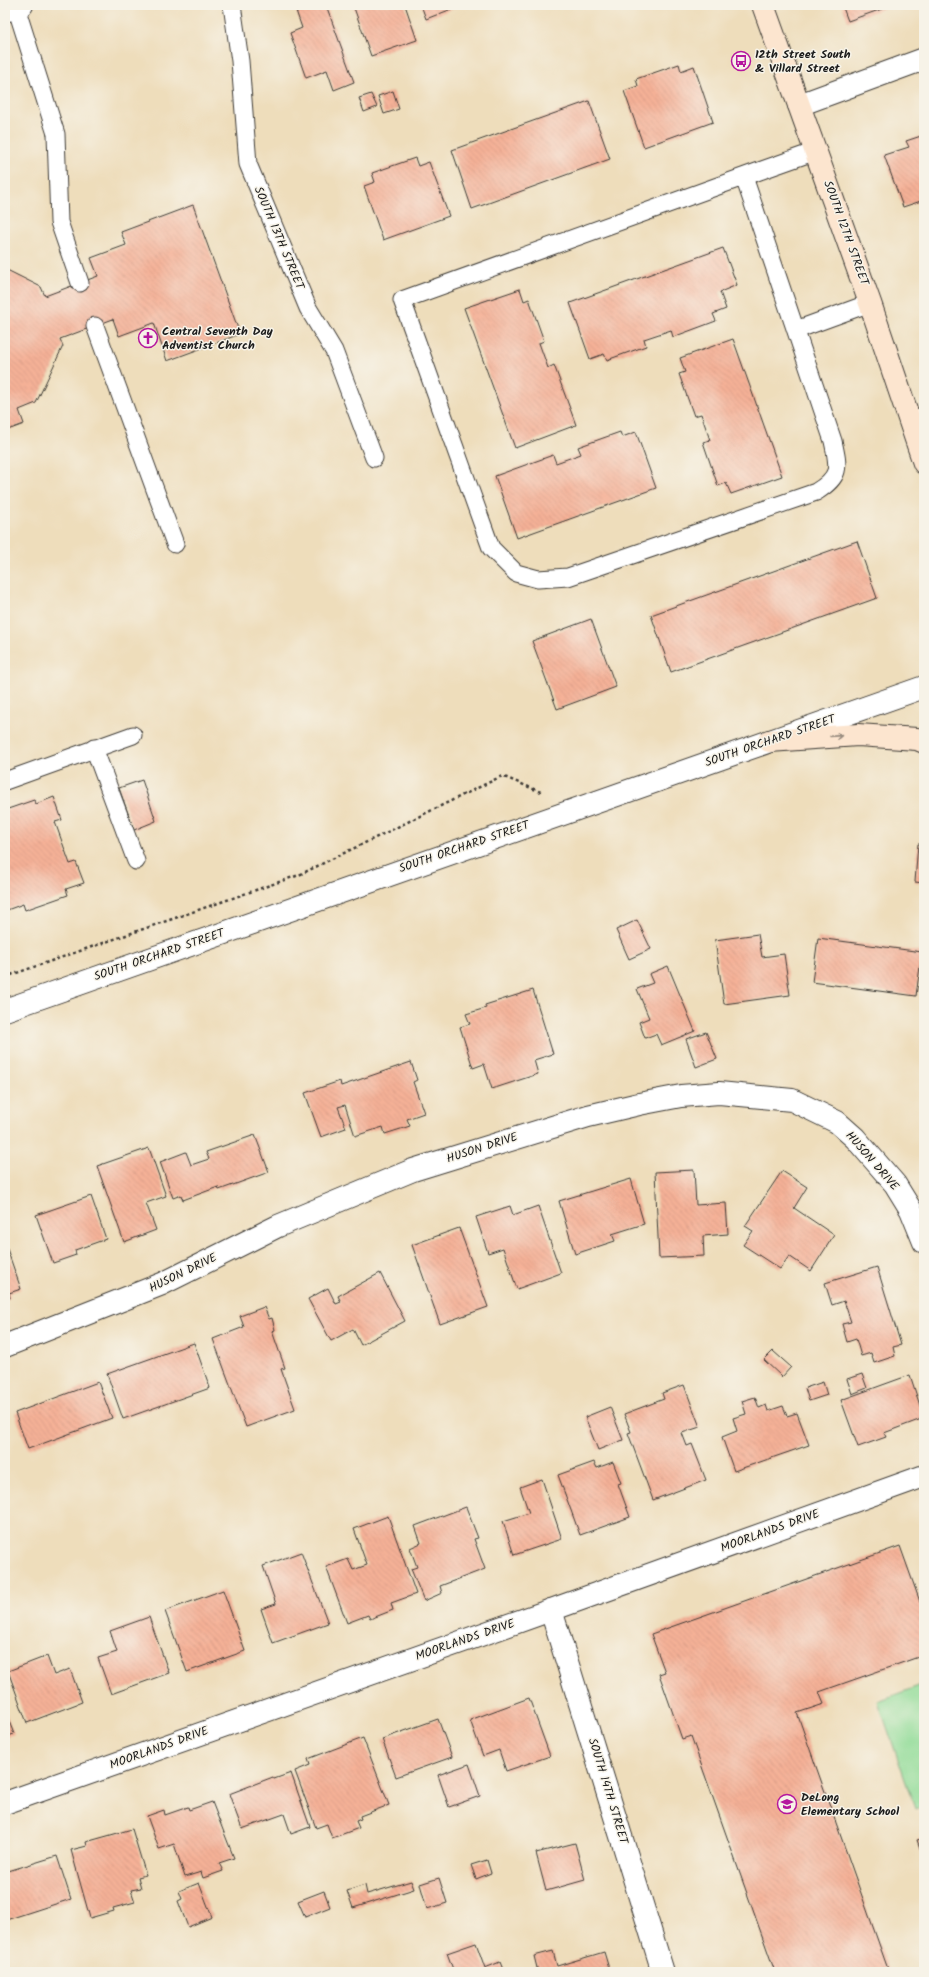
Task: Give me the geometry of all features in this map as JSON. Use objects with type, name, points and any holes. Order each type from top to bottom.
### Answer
[{"type":"main road","name":"SOUTH 12TH STREET","points":[[763,5],[870,303],[917,419],[924,463]]},
{"type":"main road","points":[[769,741],[858,734],[917,739],[924,742]]},
{"type":"street","points":[[799,105],[924,59]]},
{"type":"street","name":"SOUTH ORCHARD STREET","points":[[5,1010],[924,687]]},
{"type":"street","name":"HUSON DRIVE","points":[[5,1346],[162,1284],[278,1226],[413,1170],[588,1116],[681,1096],[719,1093],[792,1100],[837,1122],[855,1138],[895,1184],[911,1210],[924,1242]]},
{"type":"street","name":"MOORLANDS DRIVE","points":[[5,1803],[551,1610],[924,1476]]},
{"type":"street","name":"SOUTH 14TH STREET","points":[[551,1610],[663,1972]]},
{"type":"lane","name":"SOUTH 13TH STREET","points":[[232,5],[240,61],[248,164],[308,308],[334,351],[374,458]]},
{"type":"lane","points":[[14,8],[56,134],[59,222],[80,283]]},
{"type":"lane","points":[[744,177],[833,442],[838,466],[829,484],[816,492],[568,577],[538,579],[516,573],[491,548],[402,300],[816,151]]},
{"type":"lane","points":[[796,330],[870,303]]},
{"type":"lane","points":[[95,326],[175,544]]},
{"type":"lane","points":[[5,781],[133,735]]},
{"type":"lane","points":[[94,748],[136,861]]},
{"type":"path","points":[[5,977],[299,875],[502,776]]},
{"type":"green space","points":[[924,1684],[924,1806],[915,1809],[878,1701]]},
{"type":"building","points":[[294,5],[326,5],[354,82],[334,90],[327,70],[306,78],[290,33],[302,28]]},
{"type":"building","points":[[353,5],[405,5],[417,40],[371,56]]},
{"type":"building","points":[[421,5],[462,5],[426,19]]},
{"type":"building","points":[[842,5],[893,5],[848,21]]},
{"type":"building","points":[[679,64],[681,71],[694,66],[713,122],[644,147],[624,91],[638,86],[636,79]]},
{"type":"building","points":[[393,91],[399,109],[384,114],[378,96]]},
{"type":"building","points":[[371,94],[377,107],[364,112],[359,98]]},
{"type":"building","points":[[589,101],[610,159],[472,209],[452,150]]},
{"type":"building","points":[[924,135],[924,200],[903,207],[884,155],[909,147],[906,141]]},
{"type":"building","points":[[415,158],[418,166],[429,162],[449,216],[383,240],[364,186],[375,182],[372,173]]},
{"type":"building","points":[[193,205],[240,334],[167,361],[154,323],[119,336],[113,319],[60,339],[63,346],[36,403],[19,410],[24,424],[5,431],[5,269],[41,287],[45,296],[98,276],[91,258],[126,245],[121,232]]},
{"type":"building","points":[[723,248],[737,285],[720,292],[726,309],[713,314],[716,321],[673,337],[671,330],[644,339],[646,346],[607,360],[604,354],[590,359],[570,303]]},
{"type":"building","points":[[520,289],[524,301],[529,299],[544,341],[539,343],[548,368],[554,365],[576,425],[515,448],[464,308]]},
{"type":"building","points":[[733,339],[782,476],[731,494],[726,483],[718,486],[703,442],[710,440],[701,414],[694,416],[679,374],[685,372],[680,358]]},
{"type":"building","points":[[620,432],[622,437],[636,432],[656,488],[517,538],[495,476],[553,455],[556,463],[581,454],[578,447]]},
{"type":"building","points":[[857,541],[877,598],[671,672],[651,615]]},
{"type":"building","points":[[591,619],[616,687],[557,709],[532,641]]},
{"type":"building","points":[[142,780],[156,821],[134,830],[119,788]]},
{"type":"building","points":[[54,797],[62,820],[55,822],[70,864],[76,862],[84,883],[66,889],[68,895],[25,910],[23,904],[7,910],[5,905],[5,810],[34,800],[36,804]]},
{"type":"building","points":[[918,844],[924,844],[924,883],[915,882]]},
{"type":"building","points":[[637,920],[651,949],[629,959],[616,930]]},
{"type":"building","points":[[758,934],[762,957],[784,954],[790,995],[724,1004],[715,940]]},
{"type":"building","points":[[818,938],[922,952],[916,996],[812,982]]},
{"type":"building","points":[[668,966],[695,1031],[661,1045],[656,1034],[645,1038],[639,1022],[649,1018],[637,989],[653,983],[649,974]]},
{"type":"building","points":[[533,990],[553,1054],[534,1060],[538,1074],[492,1089],[484,1064],[473,1068],[460,1027],[470,1024],[466,1014],[486,1008],[485,1005]]},
{"type":"building","points":[[706,1032],[717,1059],[696,1067],[686,1039]]},
{"type":"building","points":[[411,1062],[417,1080],[413,1082],[424,1113],[407,1119],[410,1126],[385,1134],[383,1127],[355,1136],[345,1105],[338,1107],[346,1128],[321,1137],[305,1093],[340,1081],[341,1086]]},
{"type":"building","points":[[255,1135],[269,1172],[219,1190],[218,1187],[183,1200],[181,1195],[173,1198],[160,1162],[186,1152],[191,1165],[209,1159],[206,1152]]},
{"type":"building","points":[[149,1148],[166,1196],[146,1203],[156,1230],[124,1242],[97,1166]]},
{"type":"building","points":[[694,1170],[696,1205],[726,1203],[728,1234],[703,1236],[704,1256],[659,1258],[655,1172]]},
{"type":"building","points":[[782,1171],[807,1187],[794,1208],[834,1235],[811,1271],[789,1256],[780,1269],[743,1245],[753,1231],[745,1226]]},
{"type":"building","points":[[631,1179],[644,1224],[612,1234],[615,1241],[575,1254],[559,1201]]},
{"type":"building","points":[[91,1196],[106,1239],[75,1250],[76,1255],[53,1263],[36,1215]]},
{"type":"building","points":[[510,1206],[513,1215],[538,1206],[561,1273],[517,1289],[503,1248],[488,1253],[476,1217]]},
{"type":"building","points":[[459,1228],[488,1307],[440,1324],[412,1245]]},
{"type":"building","points":[[6,1246],[21,1289],[9,1293],[10,1298],[5,1300]]},
{"type":"building","points":[[877,1267],[901,1345],[893,1347],[895,1356],[874,1363],[871,1353],[861,1356],[856,1339],[847,1342],[842,1324],[851,1322],[844,1301],[832,1305],[825,1283]]},
{"type":"building","points":[[380,1273],[405,1321],[361,1345],[353,1329],[331,1341],[308,1299],[328,1288],[336,1304],[341,1302],[338,1296]]},
{"type":"building","points":[[264,1307],[269,1319],[272,1318],[275,1330],[272,1331],[285,1368],[281,1369],[295,1409],[246,1427],[213,1339],[244,1327],[240,1316]]},
{"type":"building","points":[[194,1343],[210,1388],[123,1419],[107,1374]]},
{"type":"building","points":[[773,1351],[791,1367],[782,1377],[764,1360]]},
{"type":"building","points":[[862,1374],[867,1388],[852,1394],[847,1379]]},
{"type":"building","points":[[910,1375],[924,1418],[884,1433],[886,1437],[858,1447],[841,1400]]},
{"type":"building","points":[[98,1382],[112,1418],[28,1449],[15,1413]]},
{"type":"building","points":[[823,1382],[827,1395],[809,1401],[805,1388]]},
{"type":"building","points":[[684,1385],[700,1427],[682,1433],[687,1446],[692,1444],[706,1480],[653,1500],[628,1433],[631,1432],[624,1414],[664,1399],[662,1393]]},
{"type":"building","points":[[755,1397],[759,1408],[766,1405],[768,1411],[783,1406],[787,1416],[797,1413],[809,1445],[734,1471],[722,1437],[737,1431],[733,1418],[746,1414],[742,1401]]},
{"type":"building","points":[[610,1407],[623,1440],[598,1450],[585,1417]]},
{"type":"building","points":[[594,1462],[597,1468],[613,1462],[621,1483],[618,1484],[630,1517],[580,1535],[558,1475]]},
{"type":"building","points":[[542,1479],[562,1539],[514,1555],[503,1521],[529,1513],[520,1487]]},
{"type":"building","points":[[466,1507],[478,1538],[474,1539],[485,1569],[440,1586],[442,1593],[424,1601],[411,1569],[417,1567],[410,1548],[421,1543],[415,1526]]},
{"type":"building","points":[[388,1516],[416,1594],[391,1603],[393,1610],[370,1619],[368,1615],[347,1623],[326,1567],[348,1559],[353,1570],[367,1565],[354,1529]]},
{"type":"building","points":[[900,1546],[924,1613],[924,1655],[819,1692],[824,1704],[797,1713],[889,1972],[775,1972],[691,1736],[682,1739],[659,1674],[665,1672],[651,1634]]},
{"type":"building","points":[[301,1552],[328,1623],[273,1643],[261,1609],[276,1604],[263,1566]]},
{"type":"building","points":[[223,1590],[245,1651],[187,1672],[165,1611]]},
{"type":"building","points":[[149,1617],[169,1673],[111,1694],[98,1658],[117,1652],[110,1631]]},
{"type":"building","points":[[47,1656],[54,1675],[70,1669],[82,1702],[27,1723],[8,1671]]},
{"type":"building","points":[[529,1698],[550,1756],[506,1771],[499,1750],[483,1756],[470,1720]]},
{"type":"building","points":[[5,1711],[14,1734],[5,1737]]},
{"type":"building","points":[[438,1719],[452,1757],[396,1777],[382,1739]]},
{"type":"building","points":[[363,1738],[389,1805],[360,1816],[361,1819],[356,1821],[359,1828],[332,1838],[327,1824],[316,1828],[295,1771],[310,1765],[308,1759]]},
{"type":"building","points":[[469,1764],[480,1796],[449,1807],[438,1775]]},
{"type":"building","points":[[291,1773],[310,1827],[291,1834],[284,1814],[242,1829],[229,1794],[273,1777],[274,1779]]},
{"type":"building","points":[[212,1802],[234,1858],[219,1863],[223,1871],[203,1878],[201,1872],[185,1877],[174,1844],[159,1849],[147,1816],[164,1810],[165,1815],[188,1807],[189,1810]]},
{"type":"building","points":[[132,1829],[146,1875],[138,1877],[141,1888],[131,1890],[135,1902],[113,1908],[114,1911],[90,1918],[71,1850],[87,1846],[86,1842]]},
{"type":"building","points":[[924,1838],[924,1859],[917,1840]]},
{"type":"building","points":[[575,1843],[585,1880],[546,1891],[536,1853]]},
{"type":"building","points":[[57,1856],[71,1899],[6,1920],[5,1872]]},
{"type":"building","points":[[487,1860],[491,1873],[476,1879],[471,1865]]},
{"type":"building","points":[[439,1878],[447,1903],[427,1909],[420,1884]]},
{"type":"building","points":[[411,1881],[414,1889],[353,1908],[347,1891],[365,1885],[367,1894]]},
{"type":"building","points":[[199,1883],[212,1917],[188,1927],[178,1901],[182,1899],[179,1891]]},
{"type":"building","points":[[324,1891],[330,1907],[305,1917],[298,1901]]},
{"type":"building","points":[[476,1943],[485,1968],[500,1962],[504,1972],[454,1972],[447,1953]]},
{"type":"building","points":[[553,1951],[557,1966],[604,1952],[610,1972],[538,1972],[534,1956]]},
{"type":"place","name":"12th Street South & Villard Street","points":[[741,61]]},
{"type":"place","name":"Central Seventh Day Adventist Church","points":[[148,338]]},
{"type":"place","name":"DeLong Elementary School","points":[[787,1804]]}]
